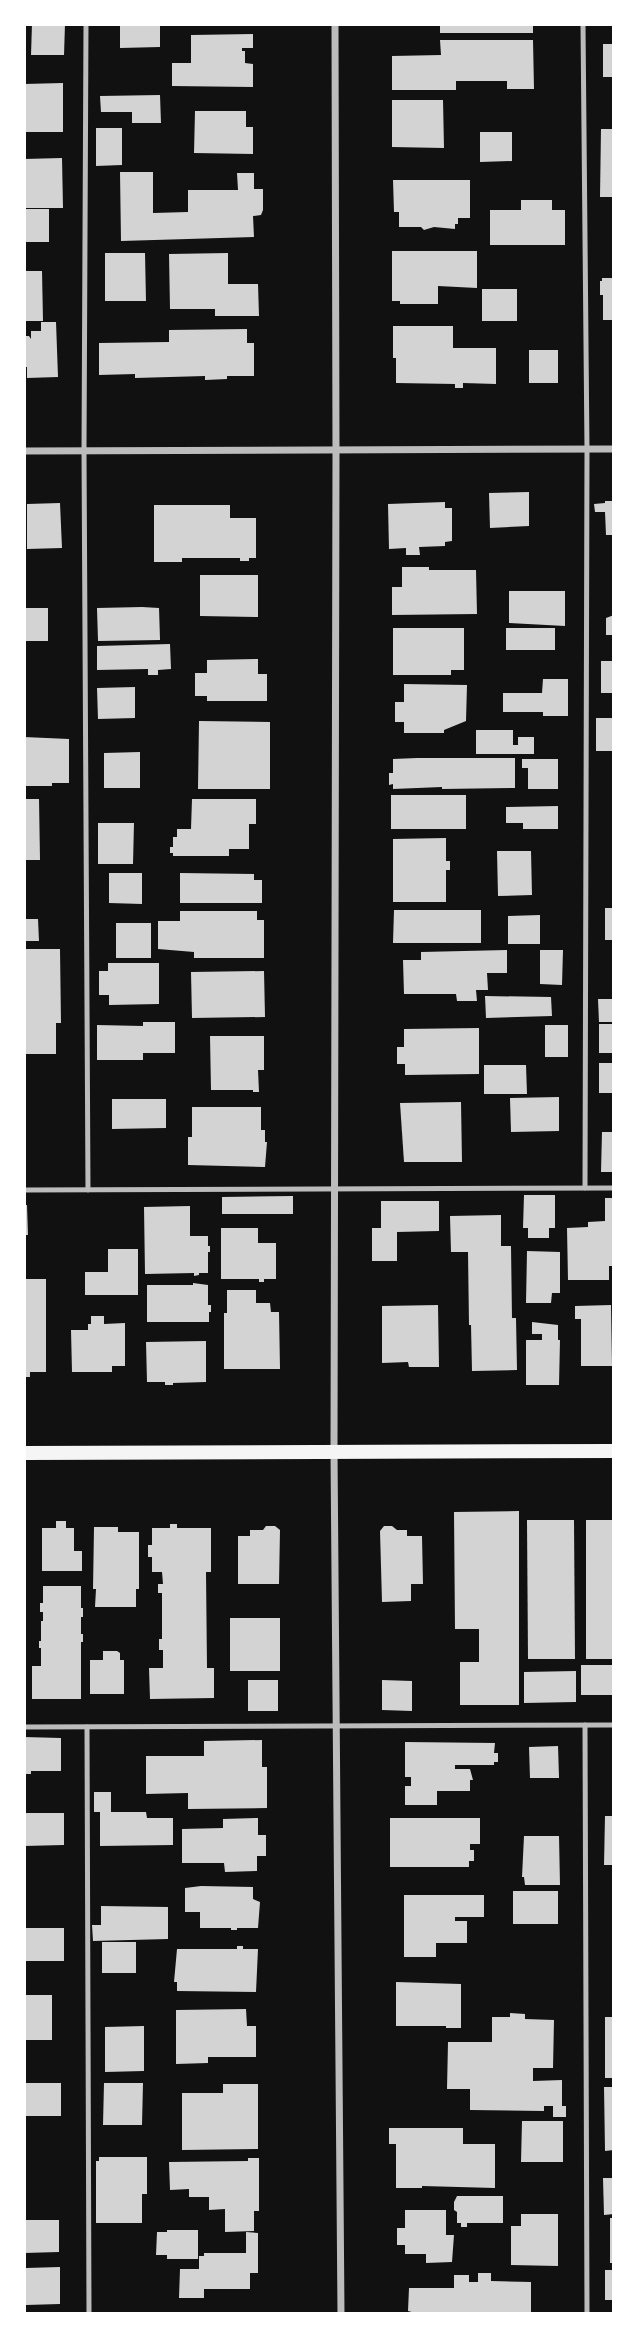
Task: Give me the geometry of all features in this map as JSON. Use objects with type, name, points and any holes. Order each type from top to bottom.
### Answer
[{"type":"main road","points":[[24,1453],[614,1451]]},
{"type":"street","points":[[335,24],[334,1451],[341,2314]]},
{"type":"street","points":[[24,451],[614,450]]},
{"type":"lane","points":[[86,24],[84,451],[88,1190]]},
{"type":"lane","points":[[583,24],[587,450],[585,1188]]},
{"type":"lane","points":[[24,1190],[614,1188]]},
{"type":"lane","points":[[24,1727],[614,1725]]},
{"type":"lane","points":[[585,1726],[587,2314]]},
{"type":"lane","points":[[87,1727],[89,2314]]},
{"type":"building","points":[[32,24],[65,24],[64,55],[31,55]]},
{"type":"building","points":[[120,24],[160,24],[160,47],[120,48]]},
{"type":"building","points":[[440,24],[533,24],[533,33],[440,33]]},
{"type":"building","points":[[253,34],[253,48],[242,48],[242,51],[245,51],[245,63],[253,64],[253,87],[172,86],[172,63],[191,63],[191,35]]},
{"type":"building","points":[[440,40],[533,40],[534,89],[507,89],[507,81],[456,81],[456,90],[392,90],[392,56],[441,55]]},
{"type":"building","points":[[603,44],[614,44],[614,77],[603,77]]},
{"type":"building","points":[[63,83],[63,132],[25,132],[24,84]]},
{"type":"building","points":[[160,95],[161,123],[132,123],[132,112],[101,112],[100,96]]},
{"type":"building","points":[[392,100],[443,100],[444,148],[392,147]]},
{"type":"building","points":[[195,111],[246,111],[246,127],[253,127],[253,154],[194,153]]},
{"type":"building","points":[[96,128],[122,128],[122,165],[96,166]]},
{"type":"building","points":[[601,129],[614,129],[614,197],[600,197]]},
{"type":"building","points":[[480,132],[512,132],[512,161],[480,162]]},
{"type":"building","points":[[62,158],[63,208],[24,208],[24,159]]},
{"type":"building","points":[[120,172],[153,172],[153,213],[188,212],[188,190],[238,190],[237,173],[254,173],[254,189],[263,189],[263,210],[261,215],[253,216],[254,237],[121,241]]},
{"type":"building","points":[[393,180],[470,180],[470,218],[458,218],[455,229],[434,227],[424,230],[421,227],[399,227],[399,212],[394,212]]},
{"type":"building","points":[[521,200],[552,200],[552,210],[565,210],[565,245],[490,245],[490,210],[521,210]]},
{"type":"building","points":[[24,209],[49,209],[49,242],[24,242]]},
{"type":"building","points":[[392,251],[477,251],[477,288],[438,286],[438,304],[400,304],[400,301],[392,301]]},
{"type":"building","points":[[105,253],[145,253],[146,301],[105,301]]},
{"type":"building","points":[[228,253],[228,284],[258,284],[259,316],[215,316],[215,309],[170,309],[169,254]]},
{"type":"building","points":[[24,271],[42,271],[43,321],[24,321]]},
{"type":"building","points":[[602,278],[614,278],[614,320],[603,320],[603,295],[600,295]]},
{"type":"building","points":[[482,289],[517,289],[517,321],[482,321]]},
{"type":"building","points":[[41,322],[56,322],[58,377],[27,378],[27,367],[24,367],[24,336],[31,339],[31,331],[41,331]]},
{"type":"building","points":[[393,326],[453,326],[453,348],[496,348],[496,384],[463,383],[463,388],[455,388],[455,384],[396,383]]},
{"type":"building","points":[[247,329],[247,343],[254,343],[254,376],[227,376],[227,379],[205,380],[205,376],[135,378],[135,374],[99,375],[99,343],[169,342],[169,330]]},
{"type":"building","points":[[529,350],[558,350],[558,383],[529,383]]},
{"type":"building","points":[[529,492],[529,526],[490,528],[489,493]]},
{"type":"building","points":[[614,501],[614,535],[606,535],[605,512],[595,512],[594,504]]},
{"type":"building","points":[[445,502],[445,508],[452,508],[452,541],[445,542],[445,546],[419,547],[420,555],[406,555],[406,548],[389,549],[388,504]]},
{"type":"building","points":[[60,503],[62,548],[27,549],[27,504]]},
{"type":"building","points":[[154,505],[230,505],[230,518],[256,518],[256,558],[240,561],[240,558],[182,558],[182,562],[154,562]]},
{"type":"building","points":[[402,567],[476,570],[477,614],[392,615],[392,587],[402,587]]},
{"type":"building","points":[[200,575],[258,575],[258,617],[200,616]]},
{"type":"building","points":[[509,591],[565,591],[565,626],[509,623]]},
{"type":"building","points":[[24,608],[48,608],[48,641],[24,641]]},
{"type":"building","points":[[97,608],[159,608],[160,640],[98,641]]},
{"type":"building","points":[[614,615],[614,635],[606,635],[606,618]]},
{"type":"building","points":[[393,628],[464,628],[464,670],[451,670],[451,675],[393,675]]},
{"type":"building","points":[[506,628],[555,628],[555,650],[506,650]]},
{"type":"building","points":[[170,644],[171,669],[158,670],[158,675],[148,675],[148,669],[97,670],[97,646]]},
{"type":"building","points":[[258,659],[258,674],[267,674],[267,701],[207,701],[207,696],[195,696],[195,673],[207,673],[207,660]]},
{"type":"building","points":[[601,661],[614,661],[614,693],[601,693]]},
{"type":"building","points":[[543,679],[568,679],[568,716],[543,716],[543,712],[503,712],[503,693],[542,693]]},
{"type":"building","points":[[404,684],[467,685],[466,721],[444,730],[444,733],[404,733],[404,722],[395,722],[395,702],[404,702]]},
{"type":"building","points":[[135,687],[135,718],[98,719],[97,688]]},
{"type":"building","points":[[596,718],[614,718],[614,751],[596,751]]},
{"type":"building","points":[[199,721],[270,722],[270,789],[198,789]]},
{"type":"building","points":[[476,730],[513,730],[513,745],[518,745],[518,737],[534,737],[534,754],[476,754]]},
{"type":"building","points":[[24,737],[69,739],[69,783],[24,786]]},
{"type":"building","points":[[140,752],[140,788],[104,788],[104,753]]},
{"type":"building","points":[[515,758],[515,788],[393,789],[393,784],[389,785],[389,773],[393,773],[393,759]]},
{"type":"building","points":[[522,759],[558,759],[558,789],[528,789],[528,768],[522,768]]},
{"type":"building","points":[[391,795],[466,795],[466,829],[391,829]]},
{"type":"building","points":[[24,799],[39,799],[40,860],[24,860]]},
{"type":"building","points":[[192,799],[256,799],[256,824],[249,824],[249,849],[229,849],[229,856],[173,856],[170,847],[173,847],[173,837],[177,837],[177,829],[191,829]]},
{"type":"building","points":[[558,806],[558,829],[523,829],[523,823],[506,823],[506,807]]},
{"type":"building","points":[[98,823],[134,823],[133,864],[98,864]]},
{"type":"building","points":[[446,838],[446,861],[450,861],[450,870],[446,870],[446,902],[393,902],[393,839]]},
{"type":"building","points":[[497,851],[531,851],[532,895],[498,896]]},
{"type":"building","points":[[109,873],[142,873],[142,904],[109,903]]},
{"type":"building","points":[[180,873],[254,874],[254,880],[262,880],[262,903],[180,903]]},
{"type":"building","points":[[605,908],[614,908],[614,940],[605,940]]},
{"type":"building","points":[[394,910],[481,910],[481,943],[393,943]]},
{"type":"building","points":[[180,911],[257,911],[257,920],[264,920],[264,958],[194,958],[194,952],[158,949],[158,921],[180,921]]},
{"type":"building","points":[[540,915],[540,944],[508,944],[508,916]]},
{"type":"building","points":[[24,919],[38,919],[39,941],[24,941]]},
{"type":"building","points":[[116,923],[151,923],[151,958],[116,958]]},
{"type":"building","points":[[24,949],[60,949],[61,1023],[56,1023],[56,1054],[24,1054]]},
{"type":"building","points":[[507,950],[507,973],[487,973],[488,990],[476,990],[477,1001],[457,1001],[456,994],[404,994],[403,960],[421,960],[421,952]]},
{"type":"building","points":[[540,950],[563,950],[562,985],[540,984]]},
{"type":"building","points":[[108,963],[159,963],[159,1004],[109,1005],[109,995],[99,995],[99,971],[108,971]]},
{"type":"building","points":[[264,971],[265,1017],[192,1018],[191,972]]},
{"type":"building","points":[[485,996],[551,997],[552,1016],[486,1018]]},
{"type":"building","points":[[598,999],[614,999],[614,1022],[599,1022]]},
{"type":"building","points":[[143,1022],[175,1022],[175,1053],[143,1053],[143,1060],[97,1060],[97,1025],[143,1026]]},
{"type":"building","points":[[599,1024],[614,1024],[614,1053],[599,1053]]},
{"type":"building","points":[[545,1025],[568,1025],[568,1057],[545,1057]]},
{"type":"building","points":[[479,1028],[479,1074],[405,1075],[405,1064],[397,1064],[397,1047],[404,1047],[404,1029]]},
{"type":"building","points":[[210,1036],[264,1036],[264,1070],[258,1070],[259,1092],[211,1090]]},
{"type":"building","points":[[599,1063],[614,1063],[614,1093],[599,1093]]},
{"type":"building","points":[[484,1065],[526,1065],[527,1094],[484,1094]]},
{"type":"building","points":[[559,1097],[559,1131],[511,1132],[510,1098]]},
{"type":"building","points":[[112,1099],[166,1099],[166,1128],[112,1129]]},
{"type":"building","points":[[461,1102],[462,1162],[404,1162],[400,1103]]},
{"type":"building","points":[[192,1107],[261,1107],[261,1130],[265,1130],[267,1142],[265,1167],[188,1165]]},
{"type":"building","points":[[602,1132],[614,1132],[614,1172],[601,1172]]},
{"type":"building","points":[[524,1195],[555,1195],[555,1228],[549,1228],[549,1238],[528,1238],[528,1228],[523,1228]]},
{"type":"building","points":[[293,1196],[293,1214],[222,1214],[222,1197]]},
{"type":"building","points":[[605,1198],[614,1198],[614,1266],[609,1266],[609,1280],[568,1280],[567,1228],[588,1227],[588,1222],[605,1221]]},
{"type":"building","points":[[381,1201],[439,1201],[439,1231],[397,1232],[397,1261],[372,1261],[372,1228],[381,1228]]},
{"type":"building","points":[[24,1205],[27,1205],[28,1235],[24,1235]]},
{"type":"building","points":[[190,1206],[190,1236],[208,1236],[208,1273],[194,1276],[194,1273],[145,1274],[144,1207]]},
{"type":"building","points":[[501,1215],[501,1246],[511,1246],[512,1318],[516,1318],[517,1370],[472,1371],[468,1252],[451,1252],[450,1216]]},
{"type":"building","points":[[221,1228],[258,1228],[258,1243],[276,1243],[276,1279],[259,1282],[259,1279],[221,1279]]},
{"type":"building","points":[[108,1249],[138,1249],[138,1295],[85,1295],[85,1272],[108,1272]]},
{"type":"building","points":[[527,1251],[560,1252],[560,1293],[552,1293],[551,1303],[526,1303]]},
{"type":"building","points":[[24,1279],[46,1279],[46,1372],[30,1372],[30,1377],[24,1377]]},
{"type":"building","points":[[147,1285],[208,1285],[208,1305],[211,1305],[209,1322],[147,1322]]},
{"type":"building","points":[[227,1290],[256,1290],[256,1303],[270,1303],[271,1312],[279,1312],[280,1369],[224,1369],[224,1313],[227,1313]]},
{"type":"building","points":[[438,1305],[439,1367],[409,1367],[408,1362],[382,1363],[382,1306]]},
{"type":"building","points":[[611,1305],[612,1366],[581,1366],[581,1319],[575,1319],[575,1306]]},
{"type":"building","points":[[91,1316],[104,1316],[104,1324],[125,1323],[125,1366],[112,1366],[112,1372],[72,1372],[71,1330],[88,1330]]},
{"type":"building","points":[[532,1322],[558,1325],[559,1385],[526,1385],[526,1340],[542,1340],[542,1334],[532,1334]]},
{"type":"building","points":[[206,1341],[206,1382],[165,1385],[165,1382],[147,1382],[146,1342]]},
{"type":"building","points":[[519,1511],[519,1705],[460,1705],[460,1662],[479,1662],[479,1629],[455,1629],[454,1512]]},
{"type":"building","points":[[527,1520],[574,1520],[575,1659],[528,1659]]},
{"type":"building","points":[[586,1520],[614,1520],[614,1659],[586,1659]]},
{"type":"building","points":[[56,1521],[66,1521],[66,1528],[74,1528],[74,1551],[82,1551],[82,1571],[42,1571],[42,1528],[56,1528]]},
{"type":"building","points":[[170,1524],[177,1524],[177,1528],[211,1528],[211,1572],[206,1572],[207,1668],[214,1668],[214,1698],[150,1699],[149,1668],[163,1668],[163,1650],[159,1650],[159,1639],[162,1639],[162,1593],[158,1593],[158,1584],[163,1584],[162,1572],[152,1572],[152,1557],[148,1557],[148,1545],[152,1545],[152,1528],[170,1528]]},
{"type":"building","points":[[266,1526],[275,1526],[280,1530],[279,1584],[238,1584],[238,1536],[250,1536],[250,1530],[263,1530]]},
{"type":"building","points":[[384,1526],[407,1530],[407,1536],[422,1536],[423,1584],[411,1584],[411,1601],[382,1602],[380,1531]]},
{"type":"building","points":[[94,1527],[118,1527],[118,1532],[139,1532],[139,1589],[136,1589],[136,1607],[95,1607]]},
{"type":"building","points":[[43,1586],[81,1586],[81,1699],[32,1699],[32,1666],[41,1666],[39,1641],[43,1621],[40,1603],[43,1603]]},
{"type":"building","points":[[230,1618],[280,1618],[280,1671],[230,1671]]},
{"type":"building","points":[[103,1651],[117,1651],[120,1653],[120,1660],[124,1660],[124,1694],[90,1694],[90,1660],[103,1660]]},
{"type":"building","points":[[581,1665],[614,1665],[614,1695],[581,1695]]},
{"type":"building","points":[[576,1671],[576,1702],[524,1703],[524,1672]]},
{"type":"building","points":[[248,1680],[278,1680],[278,1711],[248,1711]]},
{"type":"building","points":[[382,1680],[412,1681],[412,1711],[382,1710]]},
{"type":"building","points":[[24,1737],[61,1738],[61,1771],[31,1771],[31,1774],[24,1774]]},
{"type":"building","points":[[262,1740],[262,1767],[267,1767],[267,1808],[188,1809],[188,1793],[146,1794],[146,1756],[204,1756],[204,1741]]},
{"type":"building","points":[[405,1742],[495,1743],[494,1753],[498,1753],[498,1762],[494,1762],[494,1765],[455,1765],[455,1769],[470,1769],[473,1780],[470,1780],[470,1791],[437,1791],[437,1805],[405,1805],[405,1786],[411,1786],[411,1777],[405,1777]]},
{"type":"building","points":[[558,1746],[559,1778],[530,1778],[529,1747]]},
{"type":"building","points":[[94,1792],[111,1792],[111,1812],[146,1812],[147,1818],[173,1818],[173,1845],[100,1846],[100,1812],[94,1812]]},
{"type":"building","points":[[24,1813],[64,1813],[64,1845],[24,1846]]},
{"type":"building","points":[[605,1816],[614,1816],[614,1865],[604,1865]]},
{"type":"building","points":[[258,1818],[258,1835],[266,1835],[266,1856],[257,1856],[257,1871],[225,1872],[224,1863],[182,1863],[182,1829],[223,1828],[223,1819]]},
{"type":"building","points":[[390,1818],[480,1818],[480,1844],[470,1844],[470,1850],[474,1850],[474,1861],[469,1861],[469,1867],[390,1867]]},
{"type":"building","points":[[524,1836],[559,1836],[560,1885],[525,1885],[522,1877]]},
{"type":"building","points":[[253,1887],[253,1899],[260,1902],[258,1928],[200,1928],[200,1912],[185,1912],[185,1888]]},
{"type":"building","points":[[513,1891],[558,1891],[558,1924],[513,1924]]},
{"type":"building","points":[[404,1895],[484,1895],[484,1917],[455,1917],[455,1921],[467,1921],[467,1943],[436,1943],[436,1957],[404,1957]]},
{"type":"building","points":[[101,1906],[168,1907],[168,1939],[93,1941],[92,1925],[101,1925]]},
{"type":"building","points":[[24,1928],[64,1928],[64,1961],[24,1961]]},
{"type":"building","points":[[102,1942],[136,1942],[136,1973],[102,1973]]},
{"type":"building","points":[[237,1946],[243,1946],[243,1949],[258,1949],[256,1992],[177,1991],[177,1982],[174,1982],[177,1949],[237,1949]]},
{"type":"building","points":[[396,1982],[461,1984],[461,2028],[396,2026]]},
{"type":"building","points":[[24,1995],[52,1995],[52,2040],[24,2040]]},
{"type":"building","points":[[246,2009],[247,2026],[256,2026],[256,2057],[208,2057],[208,2063],[176,2064],[176,2010]]},
{"type":"building","points":[[510,2013],[525,2014],[525,2019],[554,2020],[553,2068],[533,2068],[533,2081],[562,2080],[562,2106],[566,2106],[566,2117],[553,2117],[553,2106],[544,2106],[544,2111],[470,2110],[470,2089],[447,2089],[448,2042],[492,2042],[492,2017],[510,2017]]},
{"type":"building","points":[[605,2017],[614,2017],[614,2078],[605,2078]]},
{"type":"building","points":[[144,2026],[144,2071],[105,2072],[105,2027]]},
{"type":"building","points":[[24,2083],[61,2083],[61,2116],[24,2116]]},
{"type":"building","points":[[104,2083],[143,2083],[142,2125],[103,2125]]},
{"type":"building","points":[[223,2084],[258,2084],[258,2149],[182,2150],[182,2093],[223,2093]]},
{"type":"building","points":[[604,2087],[614,2087],[614,2150],[605,2151]]},
{"type":"building","points":[[522,2121],[563,2121],[563,2162],[521,2162]]},
{"type":"building","points":[[389,2128],[463,2128],[463,2144],[495,2144],[495,2188],[396,2188],[396,2144],[389,2144]]},
{"type":"building","points":[[99,2157],[147,2157],[147,2194],[142,2194],[142,2223],[96,2223],[96,2161],[99,2161]]},
{"type":"building","points":[[248,2158],[259,2158],[259,2211],[254,2211],[254,2231],[225,2232],[225,2209],[209,2210],[209,2197],[189,2197],[189,2189],[170,2190],[169,2162],[248,2161]]},
{"type":"building","points":[[603,2178],[614,2178],[614,2214],[604,2215]]},
{"type":"building","points":[[457,2196],[503,2196],[503,2223],[467,2223],[467,2227],[461,2227],[461,2223],[457,2223],[457,2212],[454,2210]]},
{"type":"building","points":[[405,2210],[446,2210],[446,2235],[454,2235],[452,2262],[426,2263],[426,2254],[405,2254],[405,2245],[397,2245],[397,2228],[405,2228]]},
{"type":"building","points":[[521,2214],[558,2214],[558,2266],[511,2265],[511,2226],[521,2226]]},
{"type":"building","points":[[610,2218],[614,2218],[614,2263],[610,2263]]},
{"type":"building","points":[[24,2220],[59,2220],[59,2252],[24,2253]]},
{"type":"building","points":[[198,2230],[198,2259],[167,2259],[167,2255],[156,2255],[157,2232]]},
{"type":"building","points":[[246,2232],[258,2233],[258,2273],[250,2273],[250,2289],[204,2289],[204,2298],[179,2298],[180,2269],[199,2269],[199,2256],[204,2256],[204,2253],[246,2253]]},
{"type":"building","points":[[60,2267],[60,2304],[26,2305],[26,2268]]},
{"type":"building","points":[[605,2270],[614,2270],[614,2300],[605,2300]]},
{"type":"building","points":[[478,2273],[491,2273],[491,2281],[531,2282],[531,2314],[419,2314],[408,2311],[409,2288],[454,2288],[454,2275],[469,2275],[469,2282],[478,2282]]}]
